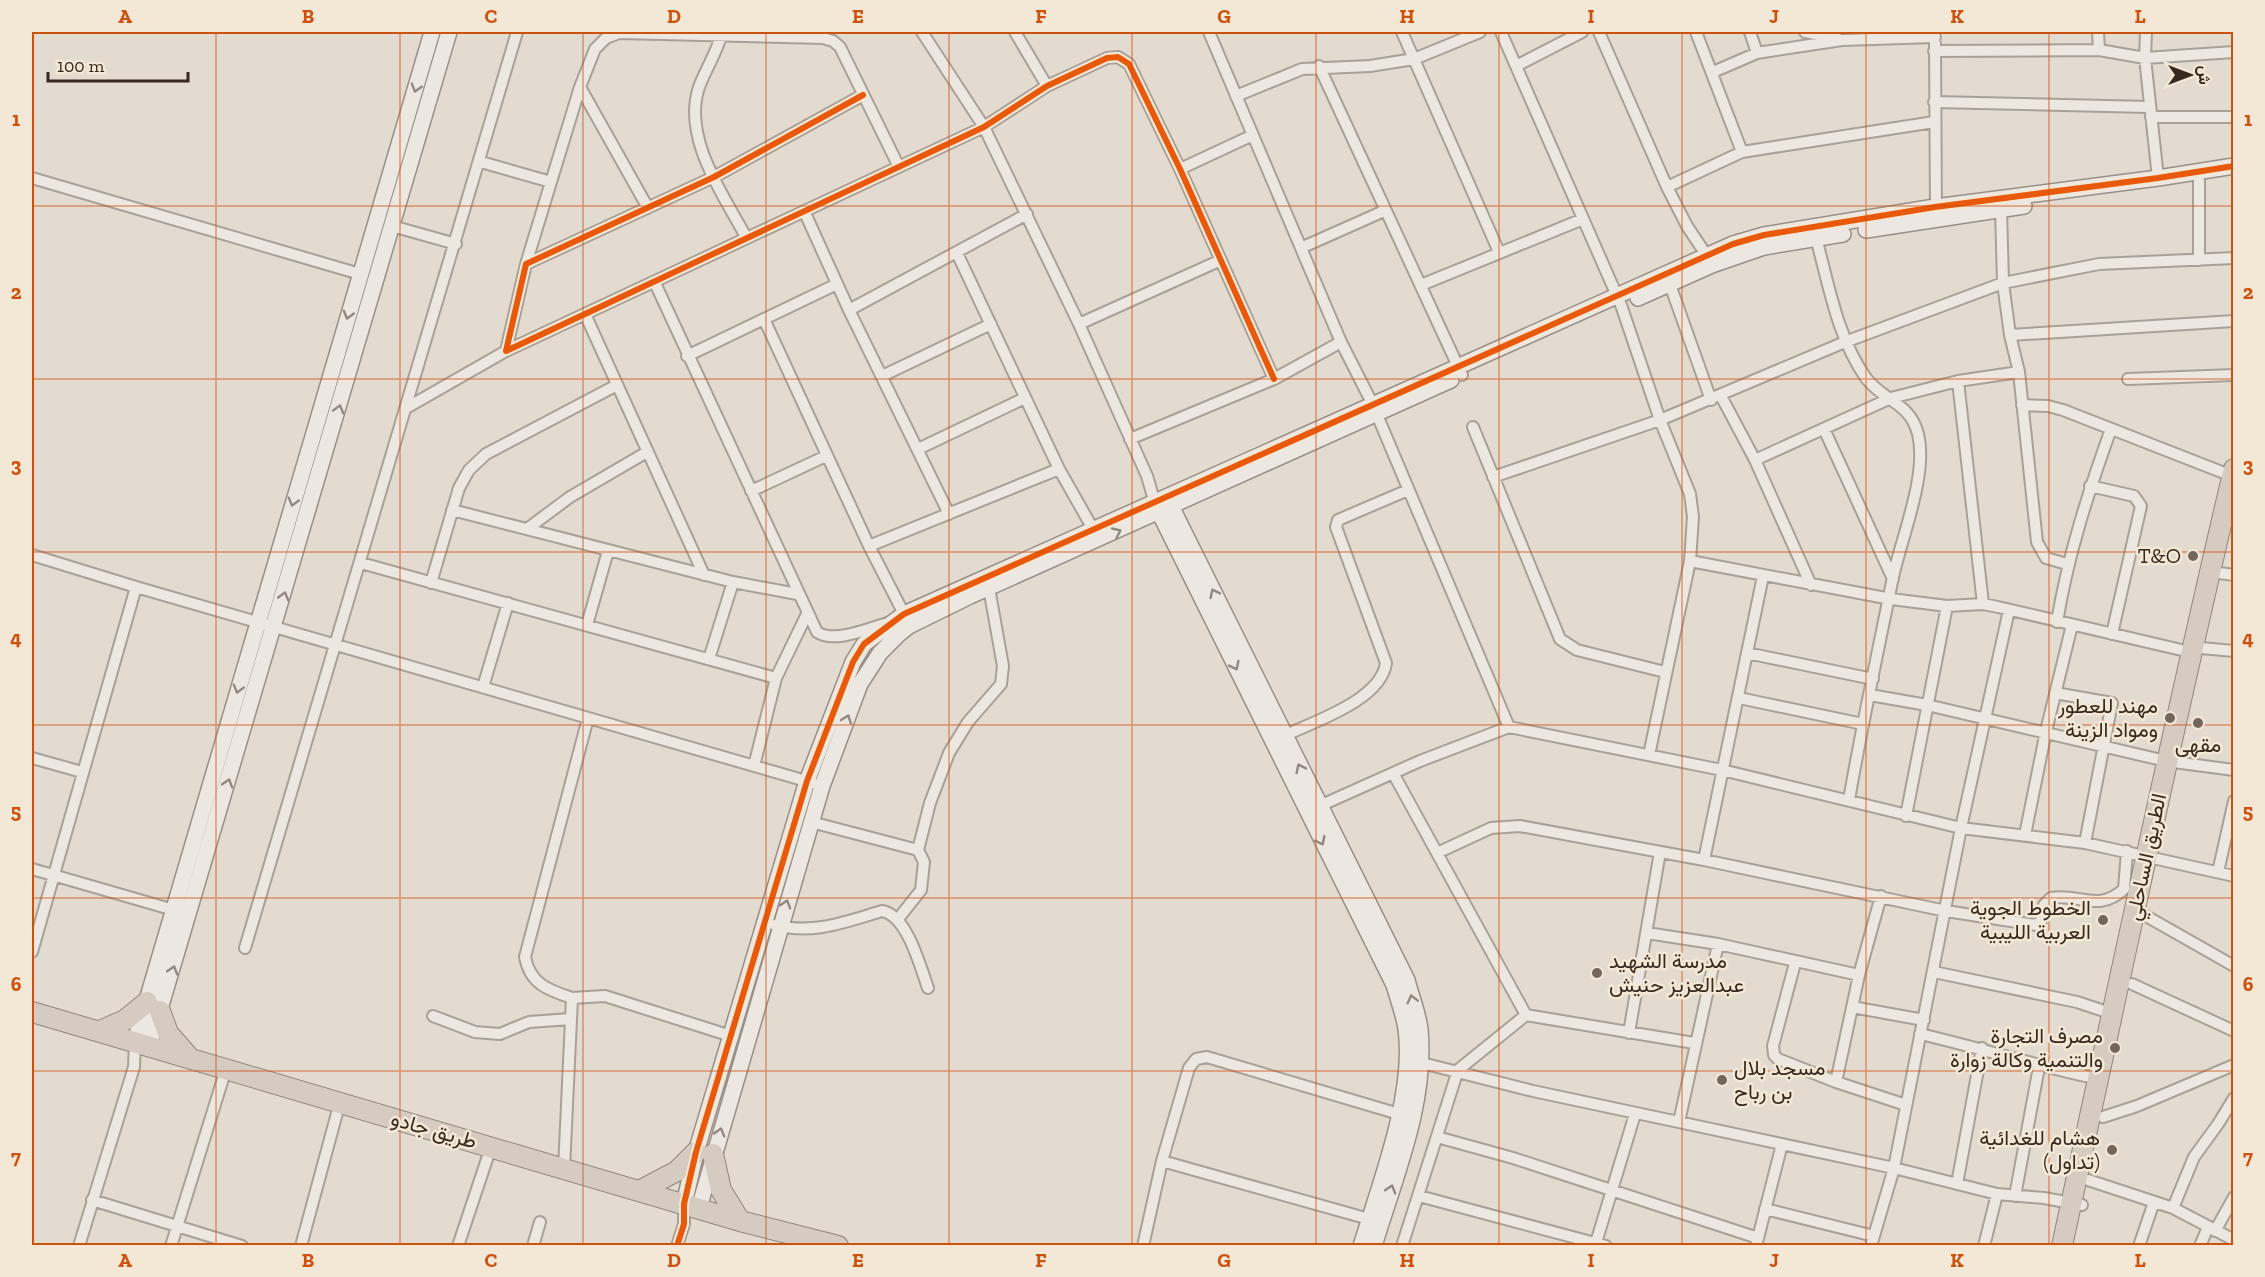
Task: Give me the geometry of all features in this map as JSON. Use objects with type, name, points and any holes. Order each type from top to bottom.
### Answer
[{"type":"highway","name":"الطريق الساحلي","points":[[2074,1245],[2077,1204],[2113,1014],[2153,859],[2233,473]]},
{"type":"highway","name":"الطريق الساحلي","points":[[2196,650],[2226,574],[2234,518]]},
{"type":"highway","name":"الطريق الساحلي","points":[[2061,1245],[2088,1180],[2146,916],[2153,859]]},
{"type":"highway","points":[[100,1031],[153,1007],[175,1042],[191,1059]]},
{"type":"highway","name":"طريق جادو","points":[[32,1012],[740,1221],[838,1245]]},
{"type":"highway","points":[[641,1190],[677,1171],[704,1153],[721,1190],[740,1221]]},
{"type":"street","points":[[153,1007],[174,910],[432,32]]},
{"type":"street","points":[[79,1245],[274,627],[449,32]]},
{"type":"street","points":[[245,948],[408,407],[517,32]]},
{"type":"street","points":[[922,32],[984,127],[1079,324],[1147,476],[1284,736],[1313,809]]},
{"type":"street","points":[[1015,32],[1047,86]]},
{"type":"street","points":[[1209,32],[1303,247],[1341,342],[1374,408],[1509,727]]},
{"type":"street","points":[[1402,32],[1499,252]]},
{"type":"street","points":[[1236,96],[1293,72],[1319,66],[1370,66],[1414,59],[1479,32]]},
{"type":"street","points":[[1502,32],[1619,301],[1659,420],[1690,494],[1693,517],[1690,561],[1649,755]]},
{"type":"street","points":[[1516,66],[1582,32]]},
{"type":"street","points":[[1599,32],[1667,187],[1687,226],[1709,260]]},
{"type":"street","points":[[1696,32],[1742,152]]},
{"type":"street","points":[[1750,32],[1757,53]]},
{"type":"street","points":[[1805,32],[1842,40]]},
{"type":"street","points":[[2098,32],[2098,50]]},
{"type":"street","points":[[2146,32],[2145,58],[2158,178]]},
{"type":"street","points":[[506,351],[526,264],[580,87],[595,49],[606,38],[619,33],[722,33],[823,38],[833,41],[840,47],[899,167]]},
{"type":"street","points":[[722,33],[699,87],[695,110],[696,131],[714,177],[746,237]]},
{"type":"street","points":[[1713,72],[1757,53],[1842,40],[1935,34],[1936,214]]},
{"type":"street","points":[[1934,51],[2098,50],[2145,58],[2234,52]]},
{"type":"street","points":[[408,407],[506,351],[655,283],[746,237],[806,213],[984,127],[1047,86],[1107,58],[1118,57],[1129,64],[1180,169],[1274,379]]},
{"type":"street","points":[[1319,66],[1384,211],[1460,371]]},
{"type":"street","points":[[580,87],[648,208]]},
{"type":"street","points":[[526,264],[714,177],[863,95]]},
{"type":"street","points":[[1934,102],[2234,117]]},
{"type":"street","points":[[1667,187],[1742,152],[1934,122]]},
{"type":"street","points":[[1180,169],[1253,135]]},
{"type":"street","points":[[480,162],[551,182]]},
{"type":"street","points":[[1709,260],[1764,246],[1936,214],[2234,165]]},
{"type":"street","points":[[677,1245],[692,1206],[731,1036],[811,822],[815,783],[860,684],[880,653],[909,626],[1163,504],[1709,260],[1733,243],[1764,235],[1936,214],[2001,209],[2234,176]]},
{"type":"street","points":[[32,178],[360,273]]},
{"type":"street","points":[[2199,181],[2199,260]]},
{"type":"street","points":[[2001,209],[2003,283],[2010,335],[2019,372],[2037,542],[2046,558],[2067,564]]},
{"type":"street","points":[[1303,247],[1384,211]]},
{"type":"street","points":[[806,213],[849,310],[949,514]]},
{"type":"street","points":[[849,310],[1027,214]]},
{"type":"street","points":[[1421,285],[1582,219]]},
{"type":"street","points":[[392,226],[456,244]]},
{"type":"street","points":[[1816,237],[1845,342],[1866,378],[1902,406],[1912,420],[1918,434],[1920,453],[1849,800]]},
{"type":"street","points":[[957,253],[1059,469],[1094,530]]},
{"type":"street","points":[[1493,477],[1659,420],[1845,342],[2003,283],[2099,264],[2234,258]]},
{"type":"street","points":[[1079,324],[1221,260]]},
{"type":"street","points":[[1668,279],[1716,398],[1755,460],[1811,585]]},
{"type":"street","points":[[655,283],[797,594],[817,632],[823,636],[851,633],[890,623]]},
{"type":"street","points":[[687,356],[837,284]]},
{"type":"street","points":[[585,314],[704,574]]},
{"type":"street","points":[[764,319],[826,456],[904,614]]},
{"type":"street","points":[[2010,335],[2234,321]]},
{"type":"street","points":[[882,376],[991,324]]},
{"type":"street","points":[[1130,439],[1274,379],[1341,342]]},
{"type":"street","points":[[1755,460],[1891,398],[1958,381],[2019,372]]},
{"type":"street","points":[[2128,379],[2234,375]]},
{"type":"street","points":[[1958,381],[1983,604]]},
{"type":"street","points":[[431,583],[459,488],[469,470],[486,454],[617,385]]},
{"type":"street","points":[[918,449],[1025,398]]},
{"type":"street","points":[[2022,405],[2048,406],[2063,410],[2233,473]]},
{"type":"street","points":[[1473,427],[1560,639],[1577,650],[1665,672]]},
{"type":"street","points":[[1824,429],[1893,579]]},
{"type":"street","points":[[2057,622],[2067,564],[2090,486],[2111,429]]},
{"type":"street","points":[[527,529],[570,497],[647,452]]},
{"type":"street","points":[[751,491],[826,456]]},
{"type":"street","points":[[869,546],[1059,469]]},
{"type":"street","points":[[2090,486],[2134,496],[2141,506],[2112,634]]},
{"type":"street","points":[[1284,736],[1353,703],[1379,682],[1385,672],[1386,663],[1336,527],[1338,520],[1408,490]]},
{"type":"street","points":[[704,1153],[853,662],[864,644],[904,614],[1094,530],[1163,504]]},
{"type":"street","points":[[1163,504],[1313,809],[1394,985],[1414,1061],[1416,1106],[1374,1245]]},
{"type":"street","points":[[452,510],[733,582],[797,594]]},
{"type":"street","points":[[586,625],[608,551]]},
{"type":"street","points":[[32,555],[815,783]]},
{"type":"street","points":[[1690,561],[1891,599],[1947,606],[1983,604],[2112,634],[2196,650],[2234,651]]},
{"type":"street","points":[[361,563],[776,678]]},
{"type":"street","points":[[1704,860],[1763,576]]},
{"type":"street","points":[[709,659],[733,582]]},
{"type":"street","points":[[32,952],[136,587]]},
{"type":"street","points":[[898,919],[921,890],[924,862],[918,850],[930,803],[949,753],[968,722],[1001,684],[1003,666],[989,588]]},
{"type":"street","points":[[483,687],[508,603]]},
{"type":"street","points":[[1906,816],[1947,606]]},
{"type":"street","points":[[1765,1209],[1873,1243],[1894,1168],[1961,828],[2009,610]]},
{"type":"street","points":[[753,766],[776,678],[807,614]]},
{"type":"street","points":[[2025,835],[2046,731],[2072,625]]},
{"type":"street","points":[[1747,653],[1873,679]]},
{"type":"street","points":[[2055,693],[2112,704],[2102,746],[2085,843]]},
{"type":"street","points":[[1870,695],[2046,731],[2172,762],[2234,770]]},
{"type":"street","points":[[1739,698],[1863,724]]},
{"type":"street","points":[[588,718],[525,957],[527,969],[534,980],[547,990],[572,998],[605,996],[731,1036]]},
{"type":"street","points":[[1313,809],[1394,773],[1509,727],[1722,770],[1961,828],[2085,843],[2234,876]]},
{"type":"street","points":[[32,758],[82,772]]},
{"type":"street","points":[[1394,773],[1526,1015]]},
{"type":"street","points":[[2218,872],[2234,801]]},
{"type":"street","points":[[811,822],[918,850]]},
{"type":"street","points":[[1437,853],[1491,828],[1505,826],[1704,860],[1946,911],[2036,925],[2041,921],[2044,905],[2051,898],[2104,902],[2113,899],[2124,889],[2127,851]]},
{"type":"street","points":[[1629,1034],[1659,852]]},
{"type":"street","points":[[32,869],[174,910]]},
{"type":"street","points":[[1836,1082],[1859,975],[1881,896]]},
{"type":"street","points":[[772,924],[800,931],[820,929],[882,911],[891,913],[898,919],[928,988]]},
{"type":"street","points":[[2146,916],[2234,966]]},
{"type":"street","points":[[1647,933],[1718,944],[1795,963],[1859,975]]},
{"type":"street","points":[[1679,1122],[1694,1044],[1718,944]]},
{"type":"street","points":[[1795,963],[1773,1046],[1774,1055],[1778,1059],[1836,1082],[1906,1105]]},
{"type":"street","points":[[1934,972],[2077,1002],[2113,1014]]},
{"type":"street","points":[[2132,984],[2234,1031]]},
{"type":"street","points":[[564,1169],[572,998]]},
{"type":"street","points":[[1852,1007],[1924,1020]]},
{"type":"street","points":[[1402,1245],[1458,1070],[1526,1015],[1694,1044]]},
{"type":"street","points":[[433,1016],[475,1032],[500,1034],[529,1022],[571,1019]]},
{"type":"street","points":[[1920,1034],[1982,1048],[2039,1067],[2100,1079]]},
{"type":"street","points":[[1957,1184],[1982,1048]]},
{"type":"street","points":[[1143,1245],[1162,1161],[1189,1068],[1196,1059],[1207,1057],[1399,1114]]},
{"type":"street","points":[[1414,1061],[1635,1114],[1894,1168],[1997,1194],[2077,1204]]},
{"type":"street","points":[[1361,1245],[1414,1061]]},
{"type":"street","points":[[2103,1117],[2138,1106],[2234,1065]]},
{"type":"street","points":[[2015,1196],[2039,1067]]},
{"type":"street","points":[[171,1245],[226,1069]]},
{"type":"street","points":[[2173,1208],[2194,1157],[2234,1098]]},
{"type":"street","points":[[301,1245],[340,1102]]},
{"type":"street","points":[[1419,1196],[1599,1245],[1635,1114]]},
{"type":"street","points":[[1437,1137],[1513,1158],[1757,1242],[1782,1144]]},
{"type":"street","points":[[458,1245],[491,1147]]},
{"type":"street","points":[[1162,1161],[1369,1219]]},
{"type":"street","points":[[2088,1180],[2173,1208],[2234,1240]]},
{"type":"street","points":[[1984,1245],[1997,1194]]},
{"type":"street","points":[[2200,1245],[2234,1197]]},
{"type":"street","points":[[92,1200],[242,1245]]},
{"type":"street","points":[[2139,1245],[2154,1202]]},
{"type":"street","points":[[533,1245],[540,1222]]},
{"type":"cycle path","points":[[863,95],[714,177],[526,264],[506,351],[984,127],[1047,86],[1107,58],[1118,57],[1129,64],[1180,169],[1274,379]]},
{"type":"cycle path","points":[[677,1246],[684,1224],[684,1204],[696,1152],[807,781],[853,662],[864,644],[904,614],[1733,244],[1764,235],[1935,207],[2234,166]]},
{"type":"place","name":"T&O","points":[[2193,556]]},
{"type":"place","name":"مهند للعطور ومواد الزينة","points":[[2170,718]]},
{"type":"place","name":"مقهى","points":[[2198,723]]},
{"type":"place","name":"الخطوط الجوية العربية الليبية","points":[[2103,920]]},
{"type":"place","name":"مدرسة الشهيد عبدالعزيز حنيش","points":[[1597,973]]},
{"type":"place","name":"مصرف التجارة والتنمية وكالة زوارة","points":[[2115,1048]]},
{"type":"place","name":"مسجد بلال بن رباح","points":[[1722,1080]]},
{"type":"place","name":"هشام للغدائية (تداول)","points":[[2112,1150]]}]
